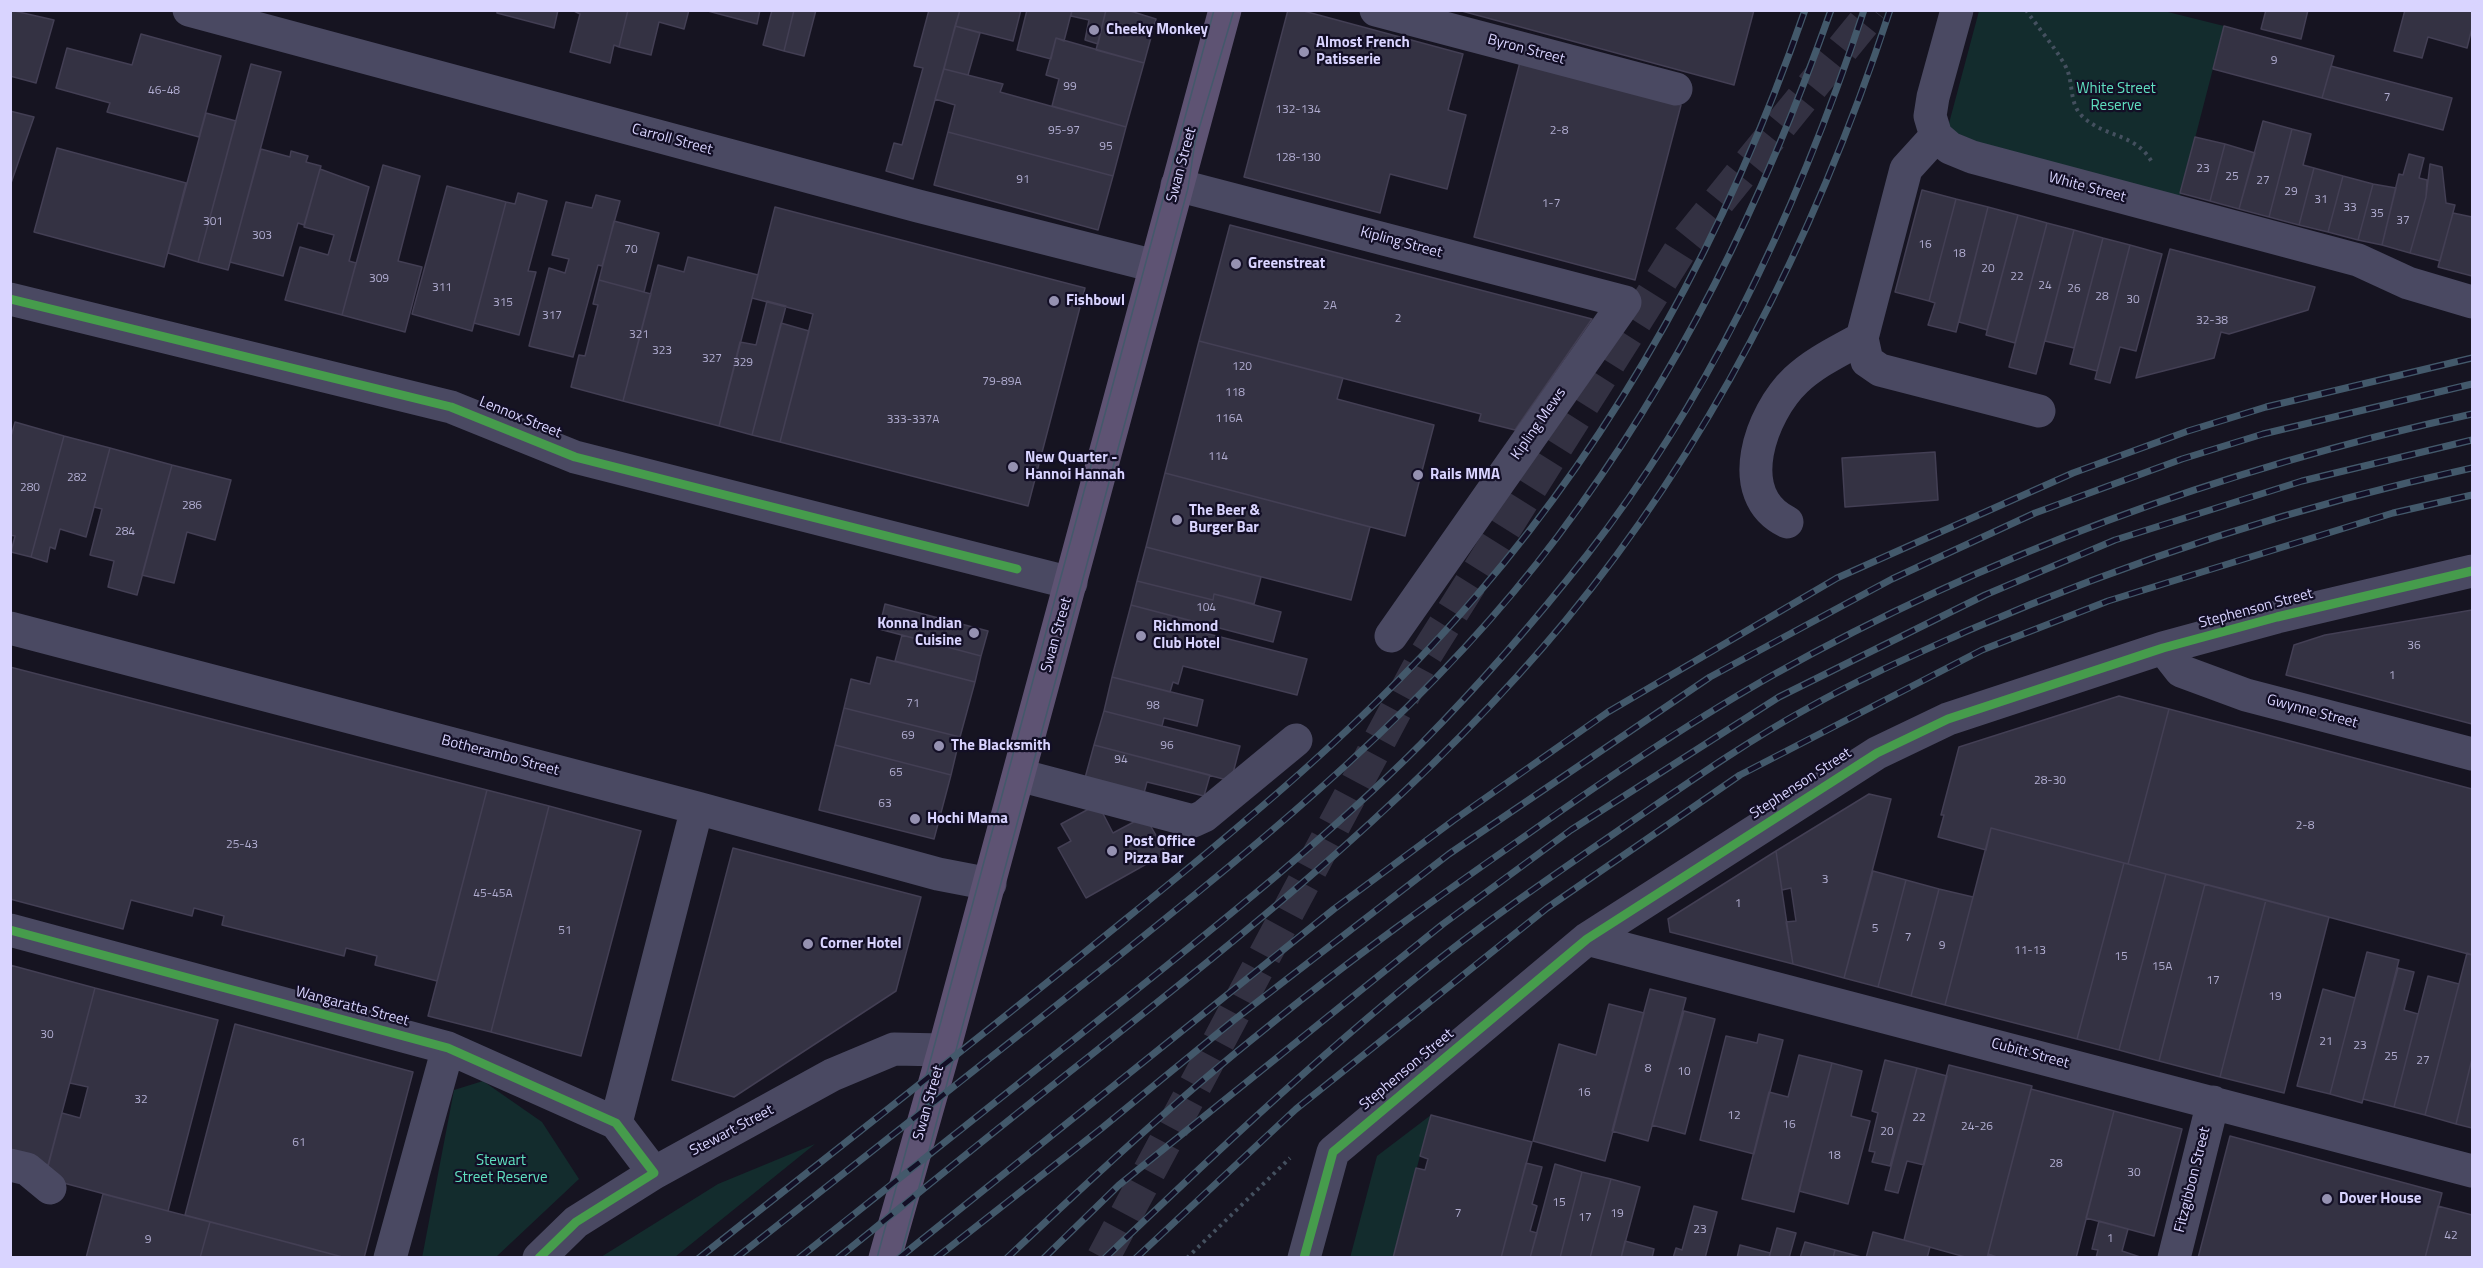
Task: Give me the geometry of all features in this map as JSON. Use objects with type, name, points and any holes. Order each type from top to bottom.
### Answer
[{"type":"main road","name":"Swan Street","points":[[885,1257],[990,884],[1225,10]]},
{"type":"street","name":"Carroll Street","points":[[189,10],[906,203],[1155,266]]},
{"type":"street","name":"Byron Street","points":[[1376,10],[1676,89]]},
{"type":"street","points":[[1864,350],[1906,169],[1936,136],[1930,116],[1933,97],[1957,10]]},
{"type":"street","name":"White Street","points":[[1936,136],[1950,148],[1972,157],[2358,260],[2408,283],[2472,302]]},
{"type":"street","name":"Kipling Street","points":[[1177,185],[1625,302]]},
{"type":"street","name":"Lennox Street","points":[[10,299],[451,407],[575,457],[1071,584]]},
{"type":"street","name":"Kipling Mews","points":[[1391,636],[1625,302]]},
{"type":"street","points":[[1864,350],[1880,370],[2039,411]]},
{"type":"street","points":[[1787,522],[1770,510],[1757,492],[1756,465],[1768,420],[1780,398],[1796,379],[1818,362],[1864,350]]},
{"type":"street","name":"Stephenson Street","points":[[1304,1257],[1333,1152],[1587,939],[1877,753],[1948,719],[2163,648],[2472,571]]},
{"type":"street","name":"Botherambo Street","points":[[10,628],[697,808],[938,874],[990,884]]},
{"type":"street","name":"Gwynne Street","points":[[2163,648],[2181,671],[2246,695],[2472,754]]},
{"type":"street","points":[[1019,775],[1193,821],[1204,816],[1296,740]]},
{"type":"street","points":[[616,1123],[697,808]]},
{"type":"street","name":"Wangaratta Street","points":[[10,930],[448,1048],[616,1123],[654,1173]]},
{"type":"street","name":"Cubitt Street","points":[[1587,939],[2472,1171]]},
{"type":"street","points":[[390,1257],[448,1048]]},
{"type":"street","name":"Stewart Street","points":[[539,1257],[576,1222],[654,1173],[832,1075],[894,1049],[944,1050]]},
{"type":"street","name":"Fitzgibbon Street","points":[[2174,1257],[2213,1102]]},
{"type":"street","points":[[10,1165],[27,1169],[50,1188]]},
{"type":"path","points":[[2026,10],[2068,71],[2072,98],[2080,114],[2096,128],[2145,149],[2156,169]]},
{"type":"path","points":[[1187,1257],[1290,1157]]},
{"type":"green space","name":"White Street Reserve","points":[[1979,11],[2164,11],[2224,26],[2178,204],[1944,142]]},
{"type":"green space","name":"Stewart Street Reserve","points":[[483,1081],[542,1122],[579,1179],[496,1257],[422,1258],[454,1090]]},
{"type":"green space","points":[[1431,1115],[1393,1257],[1350,1258],[1377,1156]]},
{"type":"green space","points":[[815,1144],[675,1257],[601,1257],[718,1184]]},
{"type":"building","points":[[10,10],[54,20],[36,83],[10,76]]},
{"type":"building","points":[[497,10],[558,10],[554,28],[497,13]]},
{"type":"building","points":[[572,10],[628,10],[619,47],[614,45],[610,63],[570,52],[580,14]]},
{"type":"building","points":[[628,10],[689,10],[684,29],[659,22],[651,55],[619,47]]},
{"type":"building","points":[[704,10],[760,10],[757,24]]},
{"type":"building","points":[[772,10],[794,10],[784,51],[763,45]]},
{"type":"building","points":[[794,10],[816,10],[804,56],[784,51]]},
{"type":"building","points":[[929,10],[960,10],[913,179],[886,171],[894,143],[902,145],[923,68],[914,66]]},
{"type":"building","points":[[960,10],[1021,10],[1013,41],[955,26]]},
{"type":"building","points":[[1027,10],[1072,10],[1064,41],[1056,38],[1051,59],[1017,50]]},
{"type":"building","points":[[1072,10],[1106,10],[1098,44],[1085,40],[1089,20],[1071,16]]},
{"type":"building","points":[[1106,10],[1127,10],[1156,19],[1144,63],[1096,50]]},
{"type":"building","points":[[1288,10],[1300,10],[1463,54],[1448,110],[1466,115],[1447,189],[1390,174],[1380,213],[1244,177]]},
{"type":"building","points":[[1458,10],[1754,10],[1734,85]]},
{"type":"building","points":[[2266,10],[2308,10],[2301,39],[2261,29]]},
{"type":"building","points":[[2405,10],[2472,10],[2472,28],[2467,48],[2428,37],[2422,58],[2394,51]]},
{"type":"building","points":[[955,26],[980,33],[968,75],[944,69]]},
{"type":"building","points":[[2224,26],[2334,56],[2322,98],[2213,69]]},
{"type":"building","points":[[141,34],[221,56],[199,137],[107,112],[110,103],[56,88],[67,48],[132,65]]},
{"type":"building","points":[[1056,38],[1144,63],[1126,127],[1052,106],[1059,79],[1046,75]]},
{"type":"building","points":[[1520,62],[1681,105],[1635,280],[1474,237]]},
{"type":"building","points":[[251,64],[281,72],[228,270],[198,262]]},
{"type":"building","points":[[2331,66],[2452,98],[2443,130],[2322,98]]},
{"type":"building","points":[[944,69],[1003,84],[1000,92],[1126,127],[1113,176],[948,132],[955,105],[935,99]]},
{"type":"building","points":[[10,111],[34,117],[10,186]]},
{"type":"building","points":[[206,113],[236,121],[198,262],[168,253]]},
{"type":"building","points":[[2263,121],[2292,129],[2269,217],[2239,209]]},
{"type":"building","points":[[2292,129],[2311,134],[2303,165],[2314,168],[2299,225],[2269,217]]},
{"type":"building","points":[[948,132],[1113,176],[1098,230],[934,185]]},
{"type":"building","points":[[2195,137],[2225,144],[2210,201],[2180,193]]},
{"type":"building","points":[[2225,144],[2255,153],[2239,209],[2210,201]]},
{"type":"building","points":[[57,148],[186,183],[164,267],[34,232]]},
{"type":"building","points":[[261,149],[290,157],[291,151],[308,156],[306,162],[321,166],[304,225],[298,223],[283,276],[230,262]]},
{"type":"building","points":[[2409,154],[2424,158],[2419,178],[2427,180],[2426,197],[2410,253],[2382,245],[2399,174],[2403,175]]},
{"type":"building","points":[[2430,164],[2442,167],[2446,203],[2455,205],[2440,261],[2410,253],[2426,197]]},
{"type":"building","points":[[383,165],[420,176],[398,261],[422,267],[405,332],[342,315]]},
{"type":"building","points":[[2314,168],[2343,176],[2328,232],[2299,225]]},
{"type":"building","points":[[320,169],[369,187],[349,261],[356,263],[342,315],[285,300],[300,247],[328,255],[334,235],[304,227]]},
{"type":"building","points":[[2343,176],[2373,184],[2358,240],[2328,232]]},
{"type":"building","points":[[2373,184],[2396,188],[2382,245],[2358,240]]},
{"type":"building","points":[[447,186],[506,202],[472,331],[412,314]]},
{"type":"building","points":[[1922,190],[1956,199],[1929,301],[1895,292]]},
{"type":"building","points":[[518,193],[547,201],[528,271],[536,272],[519,335],[474,323],[506,202],[515,204]]},
{"type":"building","points":[[596,195],[620,201],[602,266],[598,265],[573,357],[529,346],[549,268],[565,273],[569,259],[552,255],[566,202],[592,208]]},
{"type":"building","points":[[1956,199],[1988,207],[1956,332],[1928,325],[1935,303],[1929,301]]},
{"type":"building","points":[[775,207],[1085,288],[1028,506],[780,442],[813,314],[752,298]]},
{"type":"building","points":[[1988,207],[2018,215],[1987,330],[1959,322]]},
{"type":"building","points":[[2453,213],[2472,217],[2472,276],[2438,267]]},
{"type":"building","points":[[2018,215],[2047,223],[2015,343],[1986,335]]},
{"type":"building","points":[[614,221],[659,233],[644,292],[599,280]]},
{"type":"building","points":[[2047,223],[2074,230],[2036,374],[2009,367]]},
{"type":"building","points":[[1230,225],[1592,319],[1515,430],[1479,421],[1481,414],[1199,341]]},
{"type":"building","points":[[2074,230],[2103,238],[2074,348],[2045,341]]},
{"type":"building","points":[[2103,238],[2130,245],[2097,371],[2070,364]]},
{"type":"building","points":[[2130,245],[2162,254],[2136,351],[2120,347],[2110,383],[2095,379]]},
{"type":"building","points":[[2170,249],[2315,287],[2308,310],[2229,334],[2221,332],[2214,358],[2136,378]]},
{"type":"building","points":[[688,257],[758,275],[719,426],[623,401],[658,265],[684,272]]},
{"type":"building","points":[[599,280],[651,294],[623,401],[571,387],[579,355],[585,356],[598,305],[593,304]]},
{"type":"building","points":[[767,301],[786,306],[752,435],[719,426],[740,342],[756,345]]},
{"type":"building","points":[[781,323],[809,331],[780,442],[752,435]]},
{"type":"building","points":[[1199,341],[1343,378],[1337,399],[1434,425],[1405,536],[1165,473]]},
{"type":"building","points":[[15,422],[64,436],[31,557],[11,552],[15,536],[10,535],[10,440]]},
{"type":"building","points":[[64,436],[110,448],[86,537],[60,529],[55,549],[50,547],[47,562],[31,557]]},
{"type":"building","points":[[110,448],[172,465],[137,595],[108,587],[114,561],[90,555],[102,509],[94,507]]},
{"type":"building","points":[[1935,452],[1938,500],[1845,507],[1842,458]]},
{"type":"building","points":[[172,465],[231,480],[215,540],[187,532],[174,583],[142,575]]},
{"type":"building","points":[[1165,473],[1370,527],[1351,600],[1146,547]]},
{"type":"building","points":[[1146,547],[1261,577],[1254,604],[1214,594],[1213,600],[1137,581]]},
{"type":"building","points":[[1137,581],[1213,600],[1214,594],[1281,612],[1273,642],[1131,605]]},
{"type":"building","points":[[885,604],[988,631],[981,656],[879,629]]},
{"type":"building","points":[[1131,605],[1199,623],[1197,631],[1307,659],[1297,695],[1183,666],[1178,684],[1173,682],[1170,692],[1112,677]]},
{"type":"building","points":[[2472,610],[2472,724],[2286,675],[2294,645],[2325,635]]},
{"type":"building","points":[[902,635],[981,656],[975,682],[895,661]]},
{"type":"building","points":[[877,657],[975,682],[960,737],[844,708],[851,679],[870,684]]},
{"type":"building","points":[[10,667],[487,790],[437,981],[375,965],[377,956],[346,948],[344,956],[222,925],[224,916],[194,908],[192,916],[131,900],[123,929],[10,899]]},
{"type":"building","points":[[1112,677],[1203,700],[1197,726],[1164,718],[1162,726],[1104,711]]},
{"type":"building","points":[[2119,696],[2169,709],[2128,864],[1991,828],[1986,850],[1938,837],[1944,815],[1941,815],[1959,747]]},
{"type":"building","points":[[844,708],[960,737],[951,775],[835,745]]},
{"type":"building","points":[[2169,709],[2472,789],[2472,955],[2128,864]]},
{"type":"building","points":[[1104,711],[1240,746],[1231,781],[1094,745]]},
{"type":"building","points":[[835,745],[951,775],[934,839],[819,810]]},
{"type":"building","points":[[1094,745],[1210,775],[1204,796],[1147,782],[1144,793],[1085,778]]},
{"type":"building","points":[[487,790],[549,806],[491,1032],[428,1016]]},
{"type":"building","points":[[1869,794],[1891,799],[1844,978],[1793,964],[1786,922],[1796,921],[1791,888],[1782,890],[1776,851]]},
{"type":"building","name":"Post Office Pizza Bar","points":[[1098,804],[1113,833],[1145,816],[1166,853],[1086,898],[1058,848],[1071,841],[1061,824]]},
{"type":"building","points":[[549,806],[641,831],[581,1056],[491,1032]]},
{"type":"building","points":[[1991,828],[2124,863],[2077,1039],[1945,1005]]},
{"type":"building","name":"Corner Hotel","points":[[733,848],[921,897],[896,991],[734,1097],[672,1080]]},
{"type":"building","points":[[1776,851],[1793,964],[1670,932],[1668,919]]},
{"type":"building","points":[[2124,863],[2166,874],[2119,1050],[2077,1039]]},
{"type":"building","points":[[1873,871],[1906,880],[1878,987],[1844,978]]},
{"type":"building","points":[[2166,874],[2205,884],[2159,1061],[2119,1050]]},
{"type":"building","points":[[1906,880],[1939,889],[1911,996],[1878,987]]},
{"type":"building","points":[[2205,884],[2266,900],[2220,1077],[2159,1061]]},
{"type":"building","points":[[1939,889],[1973,897],[1945,1005],[1911,996]]},
{"type":"building","points":[[2266,900],[2329,917],[2284,1093],[2220,1077]]},
{"type":"building","points":[[2367,952],[2399,960],[2362,1103],[2330,1094]]},
{"type":"building","points":[[2467,953],[2472,955],[2472,1059],[2456,1124],[2425,1115]]},
{"type":"building","points":[[10,965],[95,988],[48,1165],[10,1155]]},
{"type":"building","points":[[2398,968],[2414,972],[2404,1010],[2418,1014],[2394,1107],[2363,1099]]},
{"type":"building","points":[[2428,976],[2459,984],[2425,1115],[2394,1107]]},
{"type":"building","points":[[95,988],[218,1020],[168,1211],[45,1178],[62,1113],[80,1118],[88,1087],[70,1083]]},
{"type":"building","points":[[1650,989],[1686,998],[1648,1141],[1612,1131]]},
{"type":"building","points":[[2323,989],[2355,998],[2330,1094],[2297,1086]]},
{"type":"building","points":[[1609,1004],[1644,1013],[1605,1161],[1533,1141],[1559,1044],[1596,1055]]},
{"type":"building","points":[[1684,1011],[1715,1019],[1685,1134],[1652,1125]]},
{"type":"building","points":[[235,1024],[413,1072],[364,1258],[346,1258],[185,1215]]},
{"type":"building","points":[[1759,1034],[1783,1040],[1754,1154],[1700,1140],[1726,1036],[1757,1043]]},
{"type":"building","points":[[1799,1055],[1832,1063],[1794,1212],[1742,1199],[1769,1092],[1788,1097]]},
{"type":"building","points":[[2472,1059],[2472,1128],[2456,1124]]},
{"type":"building","points":[[1885,1060],[1917,1068],[1890,1166],[1872,1162],[1875,1152],[1869,1151],[1878,1113],[1872,1111]]},
{"type":"building","points":[[1832,1063],[1862,1071],[1851,1116],[1870,1121],[1848,1204],[1799,1191]]},
{"type":"building","points":[[1949,1065],[2032,1086],[1987,1258],[1969,1258],[1904,1240]]},
{"type":"building","points":[[1917,1068],[1947,1076],[1924,1165],[1907,1161],[1898,1193],[1885,1190]]},
{"type":"building","points":[[2031,1089],[2114,1111],[2076,1258],[2000,1258],[1988,1254]]},
{"type":"building","points":[[2114,1111],[2182,1129],[2154,1236],[2086,1218]]},
{"type":"building","points":[[1431,1115],[1532,1142],[1501,1258],[1393,1258],[1416,1168],[1425,1170],[1428,1159],[1420,1156]]},
{"type":"building","name":"Dover House","points":[[2230,1136],[2442,1193],[2425,1258],[2198,1258]]},
{"type":"building","points":[[1526,1163],[1542,1167],[1532,1204],[1537,1206],[1530,1231],[1537,1233],[1530,1258],[1501,1258]]},
{"type":"building","points":[[1555,1164],[1582,1172],[1560,1258],[1530,1258]]},
{"type":"building","points":[[1582,1172],[1611,1179],[1590,1258],[1560,1258]]},
{"type":"building","points":[[1611,1179],[1640,1187],[1621,1258],[1590,1258]]},
{"type":"building","points":[[103,1194],[210,1222],[200,1258],[86,1258]]},
{"type":"building","points":[[1694,1206],[1717,1212],[1705,1258],[1673,1258],[1676,1248],[1682,1250]]},
{"type":"building","points":[[2438,1206],[2472,1215],[2472,1258],[2425,1258]]},
{"type":"building","points":[[2099,1221],[2128,1229],[2122,1251],[2143,1258],[2096,1258],[2098,1250],[2092,1249]]},
{"type":"building","points":[[210,1222],[302,1246],[346,1258],[200,1258]]},
{"type":"building","points":[[1777,1228],[1796,1233],[1789,1258],[1769,1258]]},
{"type":"building","points":[[1873,1232],[1930,1247],[1927,1258],[1866,1258]]},
{"type":"building","points":[[1625,1241],[1654,1249],[1652,1258],[1621,1258]]},
{"type":"building","points":[[1805,1242],[1835,1250],[1833,1258],[1800,1258]]},
{"type":"building","points":[[1740,1245],[1770,1253],[1769,1258],[1737,1258]]},
{"type":"building","points":[[1835,1250],[1865,1258],[1833,1258]]},
{"type":"tunnel","points":[[1103,1258],[1423,659],[1684,244],[1874,10]]},
{"type":"tram line","points":[[877,1258],[1214,10]]},
{"type":"tram line","points":[[900,1258],[1188,188],[1195,142],[1234,10]]},
{"type":"railway","points":[[699,1258],[1021,1004],[1265,804],[1310,765],[1396,683],[1477,595],[1531,529],[1580,461],[1626,391],[1669,318],[1708,244],[1743,168],[1776,90],[1805,10]]},
{"type":"railway","points":[[736,1258],[1110,963],[1290,815],[1404,710],[1458,655],[1509,597],[1558,536],[1602,474],[1643,412],[1680,349],[1747,218],[1805,81],[1831,10]]},
{"type":"railway","points":[[799,1258],[1272,880],[1421,744],[1527,628],[1587,555],[1632,493],[1674,429],[1713,363],[1781,225],[1839,82],[1864,10]]},
{"type":"railway","points":[[838,1258],[1214,957],[1338,852],[1456,740],[1512,682],[1566,620],[1619,551],[1669,480],[1715,406],[1756,330],[1795,252],[1830,173],[1890,10]]},
{"type":"railway","points":[[899,1258],[1334,909],[1454,820],[1608,712],[1837,578],[2073,473],[2188,431],[2266,407],[2472,358]]},
{"type":"railway","points":[[936,1258],[1102,1128],[1234,1020],[1449,854],[1710,677],[1892,579],[2035,513],[2182,459],[2263,434],[2472,384]]},
{"type":"railway","points":[[1007,1258],[1166,1112],[1329,978],[1588,792],[1741,693],[1856,631],[1940,590],[2114,519],[2291,460],[2381,435],[2472,414]]},
{"type":"railway","points":[[1044,1258],[1119,1185],[1443,924],[1571,830],[1779,697],[1985,595],[2115,540],[2302,481],[2472,440]]},
{"type":"railway","points":[[1105,1258],[1301,1076],[1447,953],[1522,897],[1625,826],[1784,721],[1907,658],[2028,605],[2090,581],[2279,517],[2472,468]]},
{"type":"railway","points":[[1136,1258],[1296,1109],[1547,908],[1740,775],[1982,650],[2108,601],[2393,513],[2472,495]]},
{"type":"cycle path","points":[[10,299],[451,407],[575,457],[1017,569]]},
{"type":"cycle path","points":[[1304,1258],[1333,1152],[1587,939],[1877,753],[1948,719],[2163,648],[2277,617],[2472,571]]},
{"type":"cycle path","points":[[10,930],[448,1048],[616,1123],[654,1173],[576,1222],[539,1258]]},
{"type":"place","name":"Cheeky Monkey","points":[[1094,30]]},
{"type":"place","name":"Almost French Patisserie","points":[[1304,52]]},
{"type":"place","name":"Greenstreat","points":[[1236,264]]},
{"type":"place","name":"Fishbowl","points":[[1054,301]]},
{"type":"place","name":"New Quarter - Hannoi Hannah","points":[[1013,467]]},
{"type":"place","name":"Rails MMA","points":[[1418,475]]},
{"type":"place","name":"The Beer & Burger Bar","points":[[1177,520]]},
{"type":"place","name":"Konna Indian Cuisine","points":[[974,633]]},
{"type":"place","name":"Richmond Club Hotel","points":[[1141,636]]},
{"type":"place","name":"The Blacksmith","points":[[939,746]]},
{"type":"place","name":"Hochi Mama","points":[[915,819]]},
{"type":"place","name":"Post Office Pizza Bar","points":[[1112,851]]},
{"type":"place","name":"Corner Hotel","points":[[808,944]]},
{"type":"place","name":"Dover House","points":[[2327,1199]]}]
